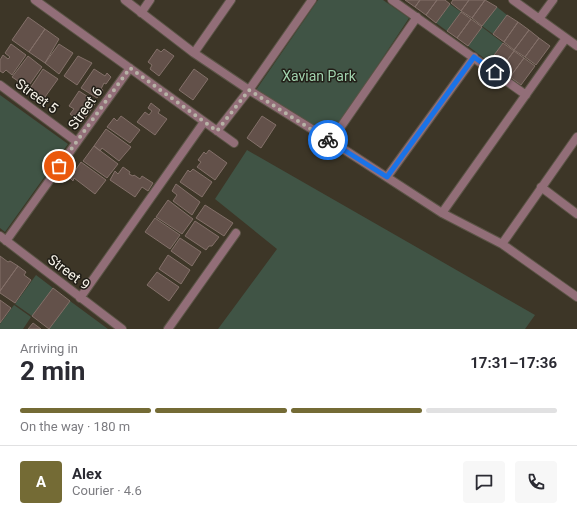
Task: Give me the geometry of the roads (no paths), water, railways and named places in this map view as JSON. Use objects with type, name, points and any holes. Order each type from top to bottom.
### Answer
[{"type":"street","points":[[35,0],[234,143]]},
{"type":"street","points":[[125,0],[194,53],[249,90],[442,213],[502,244],[577,297]]},
{"type":"street","points":[[141,13],[150,0]]},
{"type":"street","points":[[194,53],[230,0]]},
{"type":"street","points":[[217,131],[249,90],[312,0]]},
{"type":"street","points":[[393,0],[526,95]]},
{"type":"street","points":[[512,0],[577,46]]},
{"type":"street","points":[[539,19],[553,0]]},
{"type":"street","points":[[331,141],[417,17]]},
{"type":"street","points":[[442,213],[566,38]]},
{"type":"street","points":[[387,177],[474,57]]},
{"type":"street","name":"Street 6","points":[[3,238],[77,142],[130,68]]},
{"type":"street","name":"Street 5","points":[[0,85],[77,142]]},
{"type":"street","points":[[80,298],[204,122]]},
{"type":"street","points":[[502,244],[577,137]]},
{"type":"street","points":[[541,187],[577,214]]},
{"type":"street","points":[[168,329],[236,232]]},
{"type":"street","name":"Street 9","points":[[3,238],[122,329]]},
{"type":"park label","name":"Xavian Park","points":[[319,76]]}]
